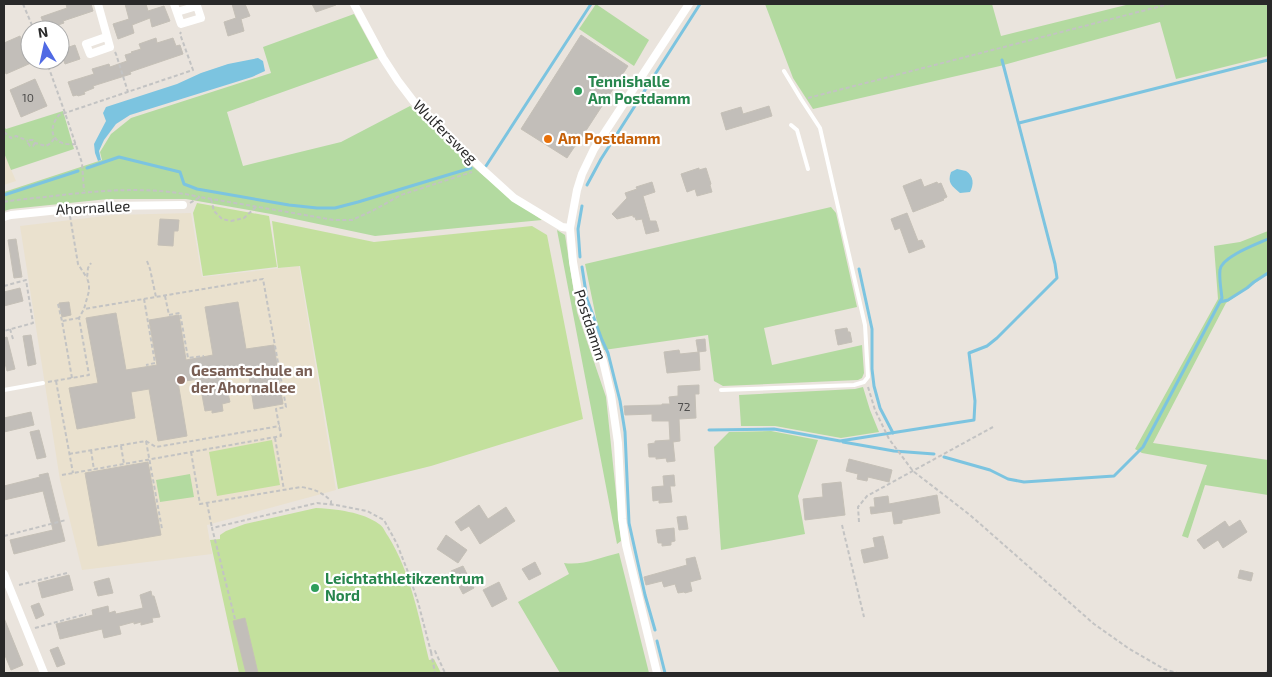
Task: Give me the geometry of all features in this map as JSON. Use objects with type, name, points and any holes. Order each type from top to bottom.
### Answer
[{"type":"street","points":[[98,4],[110,47],[90,54],[86,44],[106,37]]},
{"type":"street","points":[[174,4],[181,24],[200,18],[196,6],[177,12]]},
{"type":"street","name":"Wulfersweg","points":[[354,4],[383,58],[398,82],[414,102],[514,198],[562,227],[570,228]]},
{"type":"street","name":"Postdamm","points":[[656,673],[626,545],[622,519],[618,442],[611,395],[603,361],[578,291],[570,228],[577,190],[582,174],[594,149],[690,4]]},
{"type":"street","name":"Ahornallee","points":[[4,217],[109,206],[183,205]]},
{"type":"street","points":[[4,574],[44,673]]},
{"type":"lane","points":[[721,390],[854,385],[864,382],[868,377],[865,325],[820,128],[784,71]]},
{"type":"lane","points":[[791,125],[797,130],[808,169]]},
{"type":"lane","points":[[4,390],[43,383]]},
{"type":"path","points":[[23,4],[30,20]]},
{"type":"path","points":[[801,100],[1169,4]]},
{"type":"path","points":[[76,144],[58,142],[53,134],[54,122],[59,116],[193,70],[180,34],[181,24]]},
{"type":"path","points":[[110,47],[116,54],[128,92]]},
{"type":"path","points":[[50,70],[82,163],[84,192]]},
{"type":"path","points":[[4,132],[11,138],[16,136],[23,138],[32,147],[35,143]]},
{"type":"path","points":[[28,142],[32,140],[35,143],[46,146],[55,137]]},
{"type":"path","points":[[4,202],[84,192],[144,189],[185,194],[334,220],[352,220],[401,195],[482,168]]},
{"type":"path","points":[[183,205],[200,197]]},
{"type":"path","points":[[211,199],[214,211],[222,218],[231,221],[244,218],[256,207]]},
{"type":"path","points":[[43,383],[89,375],[79,318],[84,309],[89,284],[78,264],[69,209]]},
{"type":"path","points":[[147,261],[156,297]]},
{"type":"path","points":[[87,278],[88,268],[91,263]]},
{"type":"path","points":[[62,475],[282,436],[276,409],[286,407],[263,279],[84,309]]},
{"type":"path","points":[[4,286],[26,280],[33,323],[4,330]]},
{"type":"path","points":[[165,296],[169,315],[180,313],[188,358],[204,356]]},
{"type":"path","points":[[144,299],[154,364],[146,365]]},
{"type":"path","points":[[58,304],[72,378]]},
{"type":"path","points":[[62,321],[79,318]]},
{"type":"path","points":[[10,329],[12,339]]},
{"type":"path","points":[[56,381],[73,474]]},
{"type":"path","points":[[864,382],[868,387],[875,410],[889,439],[914,471],[970,516],[1094,624],[1128,648],[1164,669],[1177,673]]},
{"type":"path","points":[[69,454],[146,441],[156,447],[280,426]]},
{"type":"path","points":[[859,522],[858,507],[867,496],[993,428]]},
{"type":"path","points":[[275,438],[284,490]]},
{"type":"path","points":[[146,441],[162,529]]},
{"type":"path","points":[[121,446],[124,464]]},
{"type":"path","points":[[91,450],[94,470]]},
{"type":"path","points":[[191,452],[200,504],[301,487],[320,492],[331,501],[331,504]]},
{"type":"path","points":[[207,503],[235,618]]},
{"type":"path","points":[[212,528],[317,503],[367,511],[384,520],[397,544],[418,602],[431,652],[434,673]]},
{"type":"path","points":[[4,536],[66,520]]},
{"type":"path","points":[[842,525],[864,617]]},
{"type":"path","points":[[9,588],[67,574]]},
{"type":"path","points":[[26,630],[86,614]]},
{"type":"path","points":[[431,652],[435,651],[445,673]]},
{"type":"shaded area","points":[[4,153],[16,181],[4,185]]},
{"type":"shaded area","name":"Gesamtschule an der Ahornallee","points":[[191,213],[202,277],[299,266],[336,490],[207,525],[212,554],[82,570],[60,480],[20,226],[113,215]]},
{"type":"green space","points":[[596,4],[649,40],[634,66],[579,29]]},
{"type":"green space","points":[[765,4],[992,4],[1001,36],[1130,4],[1268,4],[1268,56],[1176,79],[1160,22],[1000,66],[813,109],[793,78]]},
{"type":"green space","points":[[354,14],[378,58],[227,112],[243,166],[341,142],[410,106],[472,166],[512,199],[542,220],[375,236],[271,214],[186,199],[108,199],[4,211],[4,192],[102,160],[100,152],[111,134],[131,118],[271,73],[263,47]]},
{"type":"green space","points":[[63,111],[74,149],[11,170],[4,153],[4,127],[6,129]]},
{"type":"green space","points":[[197,203],[269,216],[277,267],[203,276],[193,213]]},
{"type":"green space","points":[[831,207],[836,213],[857,307],[764,328],[772,365],[862,345],[864,373],[862,378],[858,380],[723,386],[714,381],[708,335],[604,350],[585,264]]},
{"type":"green space","points":[[272,221],[374,242],[532,226],[547,235],[583,419],[431,466],[338,489],[300,266],[278,268]]},
{"type":"green space","points":[[557,230],[565,235],[577,312],[606,397],[621,541],[617,544]]},
{"type":"green space","points":[[1268,231],[1268,274],[1226,303],[1153,443],[1268,460],[1268,495],[1205,485],[1188,538],[1182,536],[1207,465],[1142,453],[1135,449],[1218,299],[1214,246],[1240,242]]},
{"type":"green space","points":[[863,387],[879,432],[841,438],[775,426],[741,426],[739,395]]},
{"type":"green space","points":[[771,431],[818,440],[798,496],[805,534],[721,550],[714,447],[729,432]]},
{"type":"green space","points":[[272,440],[280,485],[217,496],[209,452]]},
{"type":"green space","points":[[190,474],[194,497],[160,502],[156,480]]},
{"type":"green space","name":"Leichtathletikzentrum Nord","points":[[316,508],[341,510],[357,514],[373,520],[383,528],[403,565],[418,612],[429,660],[434,659],[441,673],[239,673],[210,540],[220,539],[220,535],[226,531],[245,524]]},
{"type":"green space","points":[[619,553],[649,673],[560,673],[518,602],[569,574],[564,563],[585,562]]},
{"type":"water","points":[[258,58],[263,61],[265,71],[252,77],[130,115],[116,124],[104,140],[99,151],[101,160],[98,161],[94,144],[106,121],[103,113],[106,107],[177,84],[228,64]]},
{"type":"water","points":[[957,169],[966,171],[971,175],[973,184],[970,192],[960,193],[951,184],[951,172]]},
{"type":"building","points":[[66,4],[91,4],[93,11],[66,20],[42,20],[41,17],[67,8]]},
{"type":"building","points":[[125,4],[146,4],[148,11],[164,6],[170,21],[152,27],[150,18],[132,25],[134,33],[118,39],[113,24],[129,19]]},
{"type":"building","points":[[232,4],[245,4],[250,16],[241,19],[244,31],[228,36],[224,22],[236,18]]},
{"type":"building","points":[[312,4],[336,4],[336,5],[316,12]]},
{"type":"building","name":"Tennishalle Am Postdamm","points":[[581,35],[628,66],[567,158],[521,129]]},
{"type":"building","points":[[20,36],[20,68],[6,74],[4,69],[4,43]]},
{"type":"building","points":[[156,38],[157,43],[173,38],[176,46],[180,45],[183,54],[93,86],[94,88],[84,92],[85,94],[73,96],[68,82],[94,74],[92,69],[109,64],[110,67],[127,61],[125,55],[141,49],[139,44]]},
{"type":"building","points":[[75,45],[80,59],[70,62],[70,47]]},
{"type":"building","points":[[35,79],[47,106],[21,117],[10,90]]},
{"type":"building","points":[[769,106],[772,116],[726,130],[721,113],[741,107],[743,114]]},
{"type":"building","points":[[699,168],[699,170],[706,168],[712,192],[697,196],[695,189],[687,192],[681,174]]},
{"type":"building","points":[[921,179],[924,187],[937,182],[938,184],[941,183],[947,197],[944,200],[913,212],[903,186]]},
{"type":"building","points":[[652,182],[655,192],[643,196],[650,221],[656,221],[659,231],[646,234],[642,219],[636,220],[633,215],[617,219],[612,214],[627,198],[625,193]]},
{"type":"building","points":[[907,213],[918,241],[922,240],[925,247],[909,253],[900,228],[895,230],[891,219]]},
{"type":"building","points":[[160,219],[179,220],[178,231],[174,231],[173,246],[158,245]]},
{"type":"building","points":[[16,239],[22,277],[14,278],[8,240]]},
{"type":"building","points":[[20,288],[23,301],[4,306],[4,292]]},
{"type":"building","points":[[69,302],[71,315],[62,317],[59,303]]},
{"type":"building","points":[[238,302],[246,349],[274,345],[283,404],[254,409],[248,370],[224,375],[230,402],[222,404],[223,411],[212,413],[212,410],[205,411],[199,379],[178,382],[187,436],[158,441],[149,389],[131,392],[135,418],[77,429],[69,388],[98,383],[86,318],[116,313],[126,370],[157,365],[149,320],[179,315],[186,360],[213,355],[205,307]]},
{"type":"building","points":[[847,328],[852,342],[838,345],[835,330]]},
{"type":"building","points":[[31,335],[36,364],[28,366],[23,336]]},
{"type":"building","points":[[7,337],[15,369],[7,371],[4,359],[4,338]]},
{"type":"building","points":[[705,339],[706,351],[698,352],[696,340]]},
{"type":"building","points":[[679,350],[680,354],[699,352],[700,370],[667,373],[664,352]]},
{"type":"building","points":[[699,385],[699,394],[695,394],[696,418],[679,419],[680,441],[673,442],[675,461],[667,462],[666,458],[656,459],[656,457],[649,457],[648,444],[655,443],[655,441],[670,440],[669,421],[652,421],[652,414],[625,415],[624,406],[670,404],[669,397],[678,396],[678,386]]},
{"type":"building","points":[[31,412],[34,425],[4,432],[4,418]]},
{"type":"building","points":[[39,430],[46,457],[37,459],[30,432]]},
{"type":"building","points":[[849,459],[892,470],[889,482],[868,477],[867,481],[857,479],[858,474],[846,471]]},
{"type":"building","points":[[148,462],[161,535],[98,546],[85,473]]},
{"type":"building","points":[[48,473],[65,541],[14,554],[10,540],[53,530],[43,491],[4,500],[4,486],[40,477],[39,475]]},
{"type":"building","points":[[674,475],[675,486],[670,486],[672,502],[659,503],[659,500],[653,501],[652,487],[664,486],[663,476]]},
{"type":"building","points":[[841,482],[845,515],[805,520],[803,499],[823,497],[822,484]]},
{"type":"building","points":[[937,495],[940,513],[902,520],[902,523],[894,524],[892,511],[871,514],[870,507],[875,507],[874,498],[888,496],[889,504]]},
{"type":"building","points":[[479,505],[488,519],[506,507],[515,521],[480,544],[469,526],[461,531],[455,522]]},
{"type":"building","points":[[686,516],[688,529],[679,530],[677,517]]},
{"type":"building","points":[[1240,520],[1247,532],[1223,548],[1218,540],[1204,549],[1197,540],[1225,521],[1229,527]]},
{"type":"building","points":[[674,528],[675,541],[671,542],[671,545],[662,546],[662,543],[658,543],[656,530]]},
{"type":"building","points":[[446,535],[467,550],[458,563],[437,549]]},
{"type":"building","points":[[883,536],[888,558],[864,563],[861,550],[875,547],[873,538]]},
{"type":"building","points":[[695,557],[701,579],[690,582],[692,591],[678,593],[675,584],[664,587],[662,581],[646,585],[644,577],[687,565],[686,559]]},
{"type":"building","points":[[535,562],[541,574],[529,580],[522,569]]},
{"type":"building","points":[[463,566],[474,588],[463,594],[451,571]]},
{"type":"building","points":[[1240,570],[1253,573],[1251,581],[1238,578]]},
{"type":"building","points":[[69,575],[73,590],[42,598],[38,583]]},
{"type":"building","points":[[109,578],[113,593],[98,596],[94,582]]},
{"type":"building","points":[[499,582],[507,599],[492,607],[483,590]]},
{"type":"building","points":[[151,591],[160,617],[152,618],[153,622],[141,625],[141,622],[134,624],[134,622],[119,626],[121,634],[104,638],[102,629],[60,639],[56,624],[93,615],[92,610],[108,606],[109,613],[115,611],[116,614],[143,608],[140,595]]},
{"type":"building","points":[[39,603],[44,615],[36,619],[31,606]]},
{"type":"building","points":[[4,618],[23,665],[11,670],[4,653]]},
{"type":"building","points":[[245,618],[258,673],[246,673],[233,621]]},
{"type":"building","points":[[58,647],[65,664],[57,667],[50,650]]},
{"type":"waterway","points":[[486,166],[591,4]]},
{"type":"waterway","points":[[587,185],[601,159],[700,4]]},
{"type":"waterway","points":[[709,430],[774,429],[840,441],[974,420],[975,401],[969,353],[987,346],[997,338],[1057,278],[1002,60]]},
{"type":"waterway","points":[[1019,123],[1268,60]]},
{"type":"waterway","points":[[87,168],[119,157],[180,172],[184,184],[197,189],[317,208],[335,208],[471,168]]},
{"type":"waterway","points":[[4,195],[78,171]]},
{"type":"waterway","points":[[580,257],[578,229],[582,206]]},
{"type":"waterway","points":[[944,457],[990,470],[1008,479],[1024,482],[1114,476],[1143,447],[1222,298],[1220,277],[1222,265],[1226,260],[1240,252],[1268,239]]},
{"type":"waterway","points":[[582,267],[587,299],[608,353],[620,401],[625,432],[629,523],[655,630]]},
{"type":"waterway","points":[[859,269],[872,329],[874,386],[880,408],[893,433]]},
{"type":"waterway","points":[[1220,302],[1228,300],[1268,273]]},
{"type":"waterway","points":[[843,442],[894,451],[934,454]]},
{"type":"waterway","points":[[657,641],[665,673]]},
{"type":"place","name":"Tennishalle Am Postdamm","points":[[578,91]]},
{"type":"place","name":"Am Postdamm","points":[[548,139]]},
{"type":"place","name":"Gesamtschule an der Ahornallee","points":[[181,380]]},
{"type":"place","name":"Leichtathletikzentrum Nord","points":[[315,588]]}]
